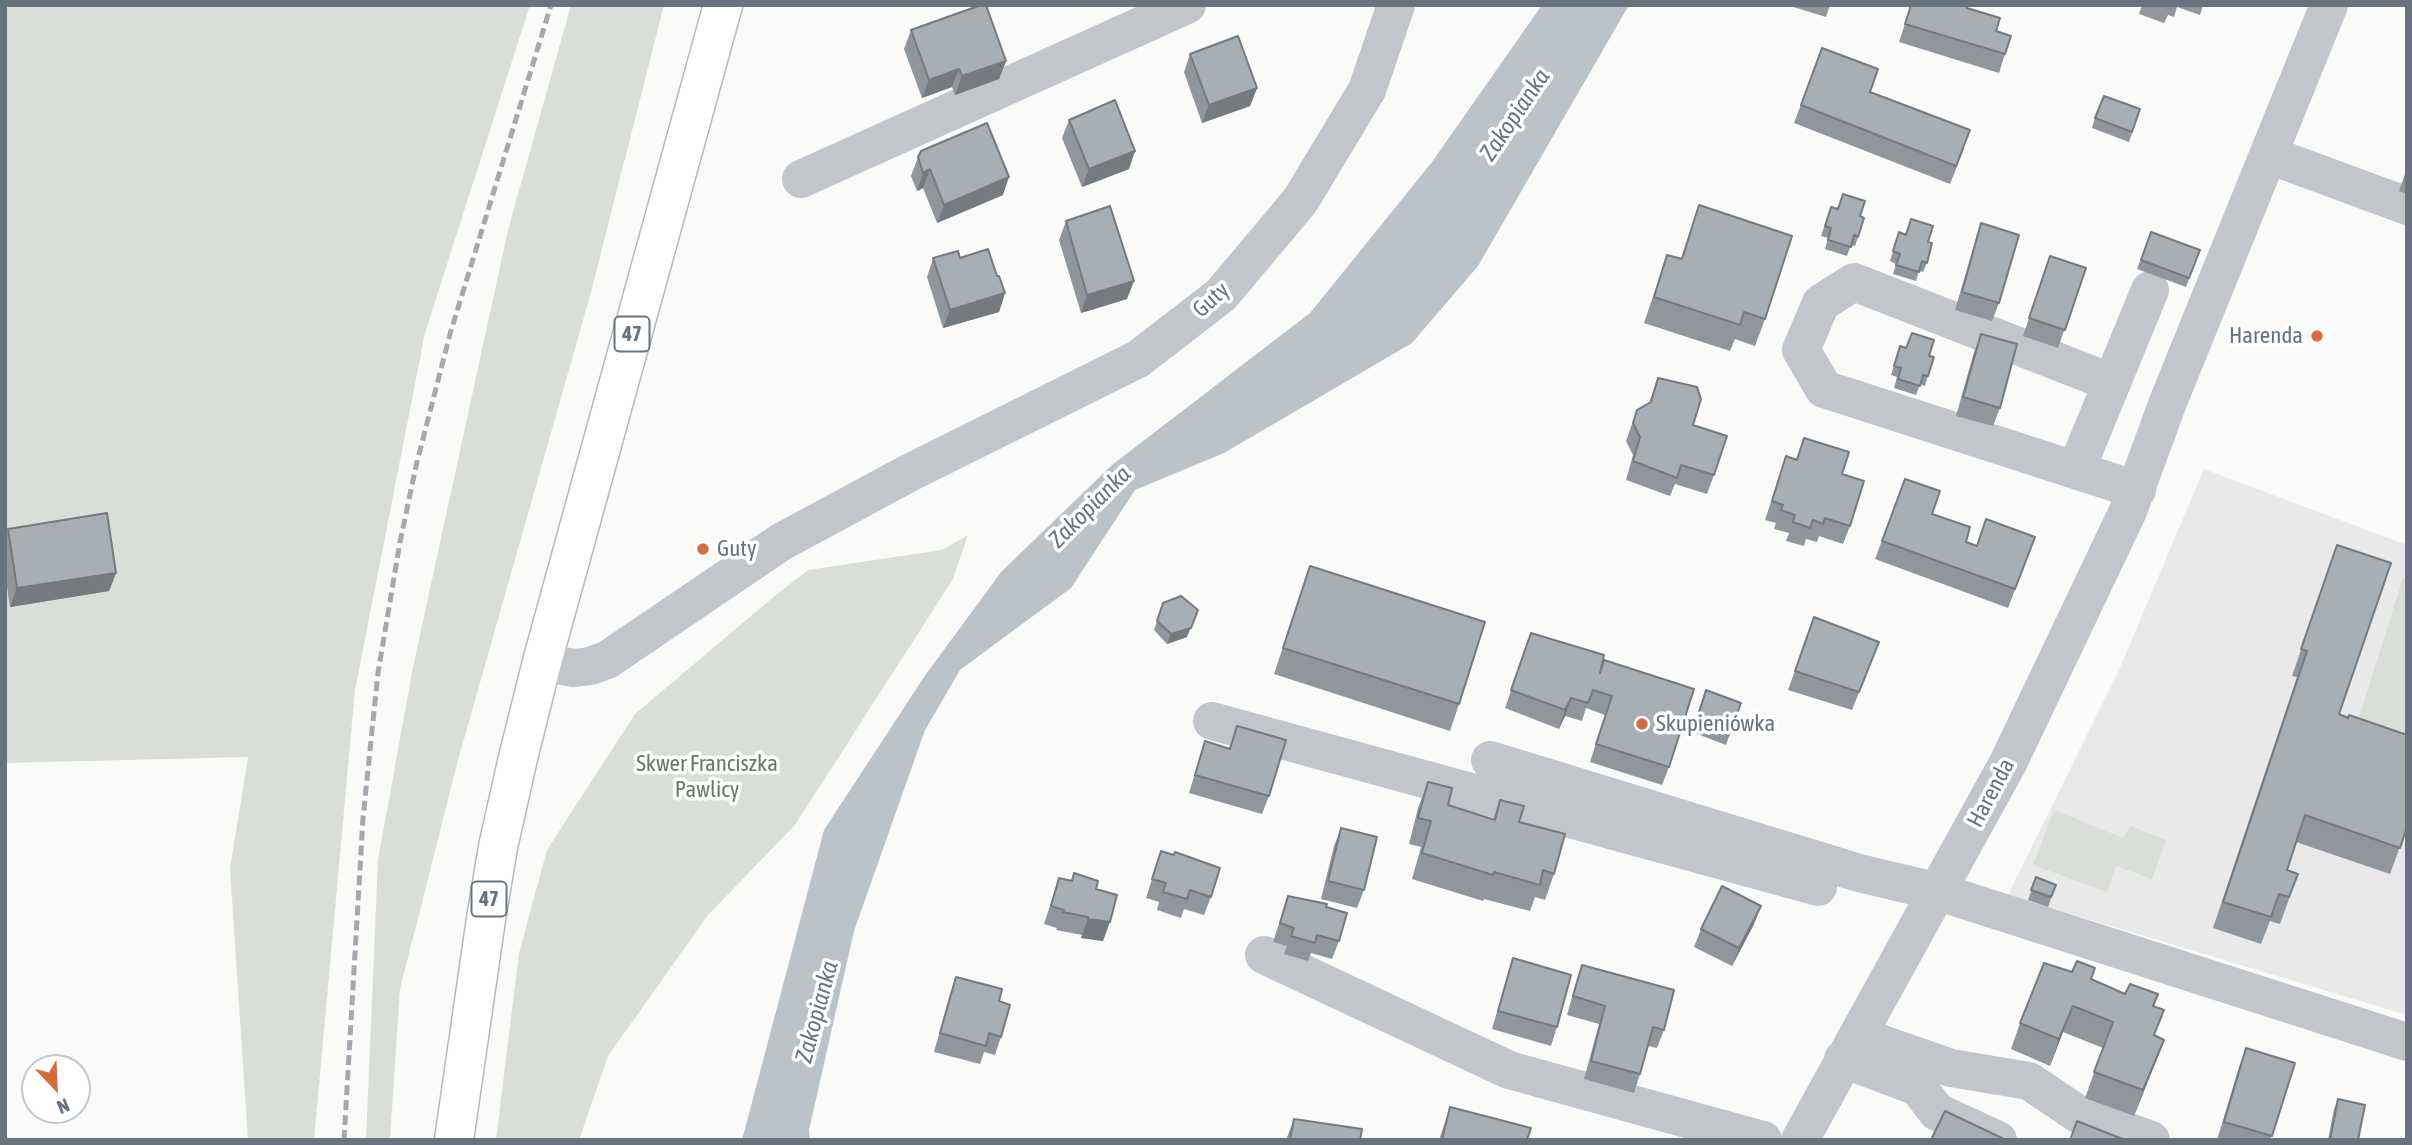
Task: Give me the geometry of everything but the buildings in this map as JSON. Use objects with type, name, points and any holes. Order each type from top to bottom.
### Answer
[{"type":"main road","name":"47","points":[[454,1140],[498,847],[542,662],[723,5]]},
{"type":"street","points":[[801,179],[1187,5]]},
{"type":"street","name":"Guty","points":[[542,662],[574,668],[607,660],[741,567],[792,536],[909,473],[1138,359],[1221,295],[1300,201],[1367,90],[1396,5]]},
{"type":"street","name":"Harenda","points":[[1800,1140],[2008,763],[2137,490],[2168,402],[2329,5]]},
{"type":"street","points":[[2269,155],[2407,206]]},
{"type":"street","points":[[2110,382],[1854,282],[1821,303],[1801,350],[1824,389],[2137,490]]},
{"type":"street","points":[[2076,470],[2150,290]]},
{"type":"street","points":[[1212,721],[1932,904],[2407,1042]]},
{"type":"street","points":[[1490,760],[1859,873],[1932,904]]},
{"type":"street","points":[[1264,955],[1509,1070],[1763,1140]]},
{"type":"street","points":[[1851,1046],[1882,1044],[1951,1068],[2029,1081],[2078,1114],[2151,1140]]},
{"type":"street","points":[[1851,1046],[1918,1087],[1937,1112],[1998,1140]]},
{"type":"shaded area","points":[[2204,469],[2407,545],[2407,1015],[2008,895],[2119,670]]},
{"type":"green space","points":[[5,5],[530,5],[425,333],[355,690],[314,1140],[248,1140],[230,868],[248,757],[5,763]]},
{"type":"green space","points":[[571,5],[664,5],[591,292],[458,760],[400,989],[390,1140],[366,1140],[378,860],[413,667],[508,230]]},
{"type":"green space","name":"Skwer Franciszka Pawlicy","points":[[968,535],[953,579],[795,825],[708,915],[608,1056],[579,1140],[496,1140],[519,953],[547,850],[635,714],[808,570],[942,550]]},
{"type":"green space","points":[[2403,578],[2407,579],[2407,748],[2355,730]]},
{"type":"green space","points":[[2054,810],[2123,838],[2130,826],[2166,840],[2152,879],[2116,866],[2107,892],[2033,865]]},
{"type":"water","name":"Zakopianka","points":[[1542,5],[1629,5],[1478,266],[1412,343],[1224,453],[1135,490],[1071,588],[960,670],[925,730],[854,931],[809,1130],[810,1140],[742,1140],[824,830],[926,674],[1002,571],[1112,465],[1310,313],[1432,162]]},
{"type":"railway","points":[[344,1140],[363,818],[378,673],[400,542],[416,466],[450,334],[551,5]]},
{"type":"place","name":"Harenda","points":[[2317,336]]},
{"type":"place","name":"Guty","points":[[703,549]]},
{"type":"place","name":"Skupieniówka","points":[[1642,724]]}]
